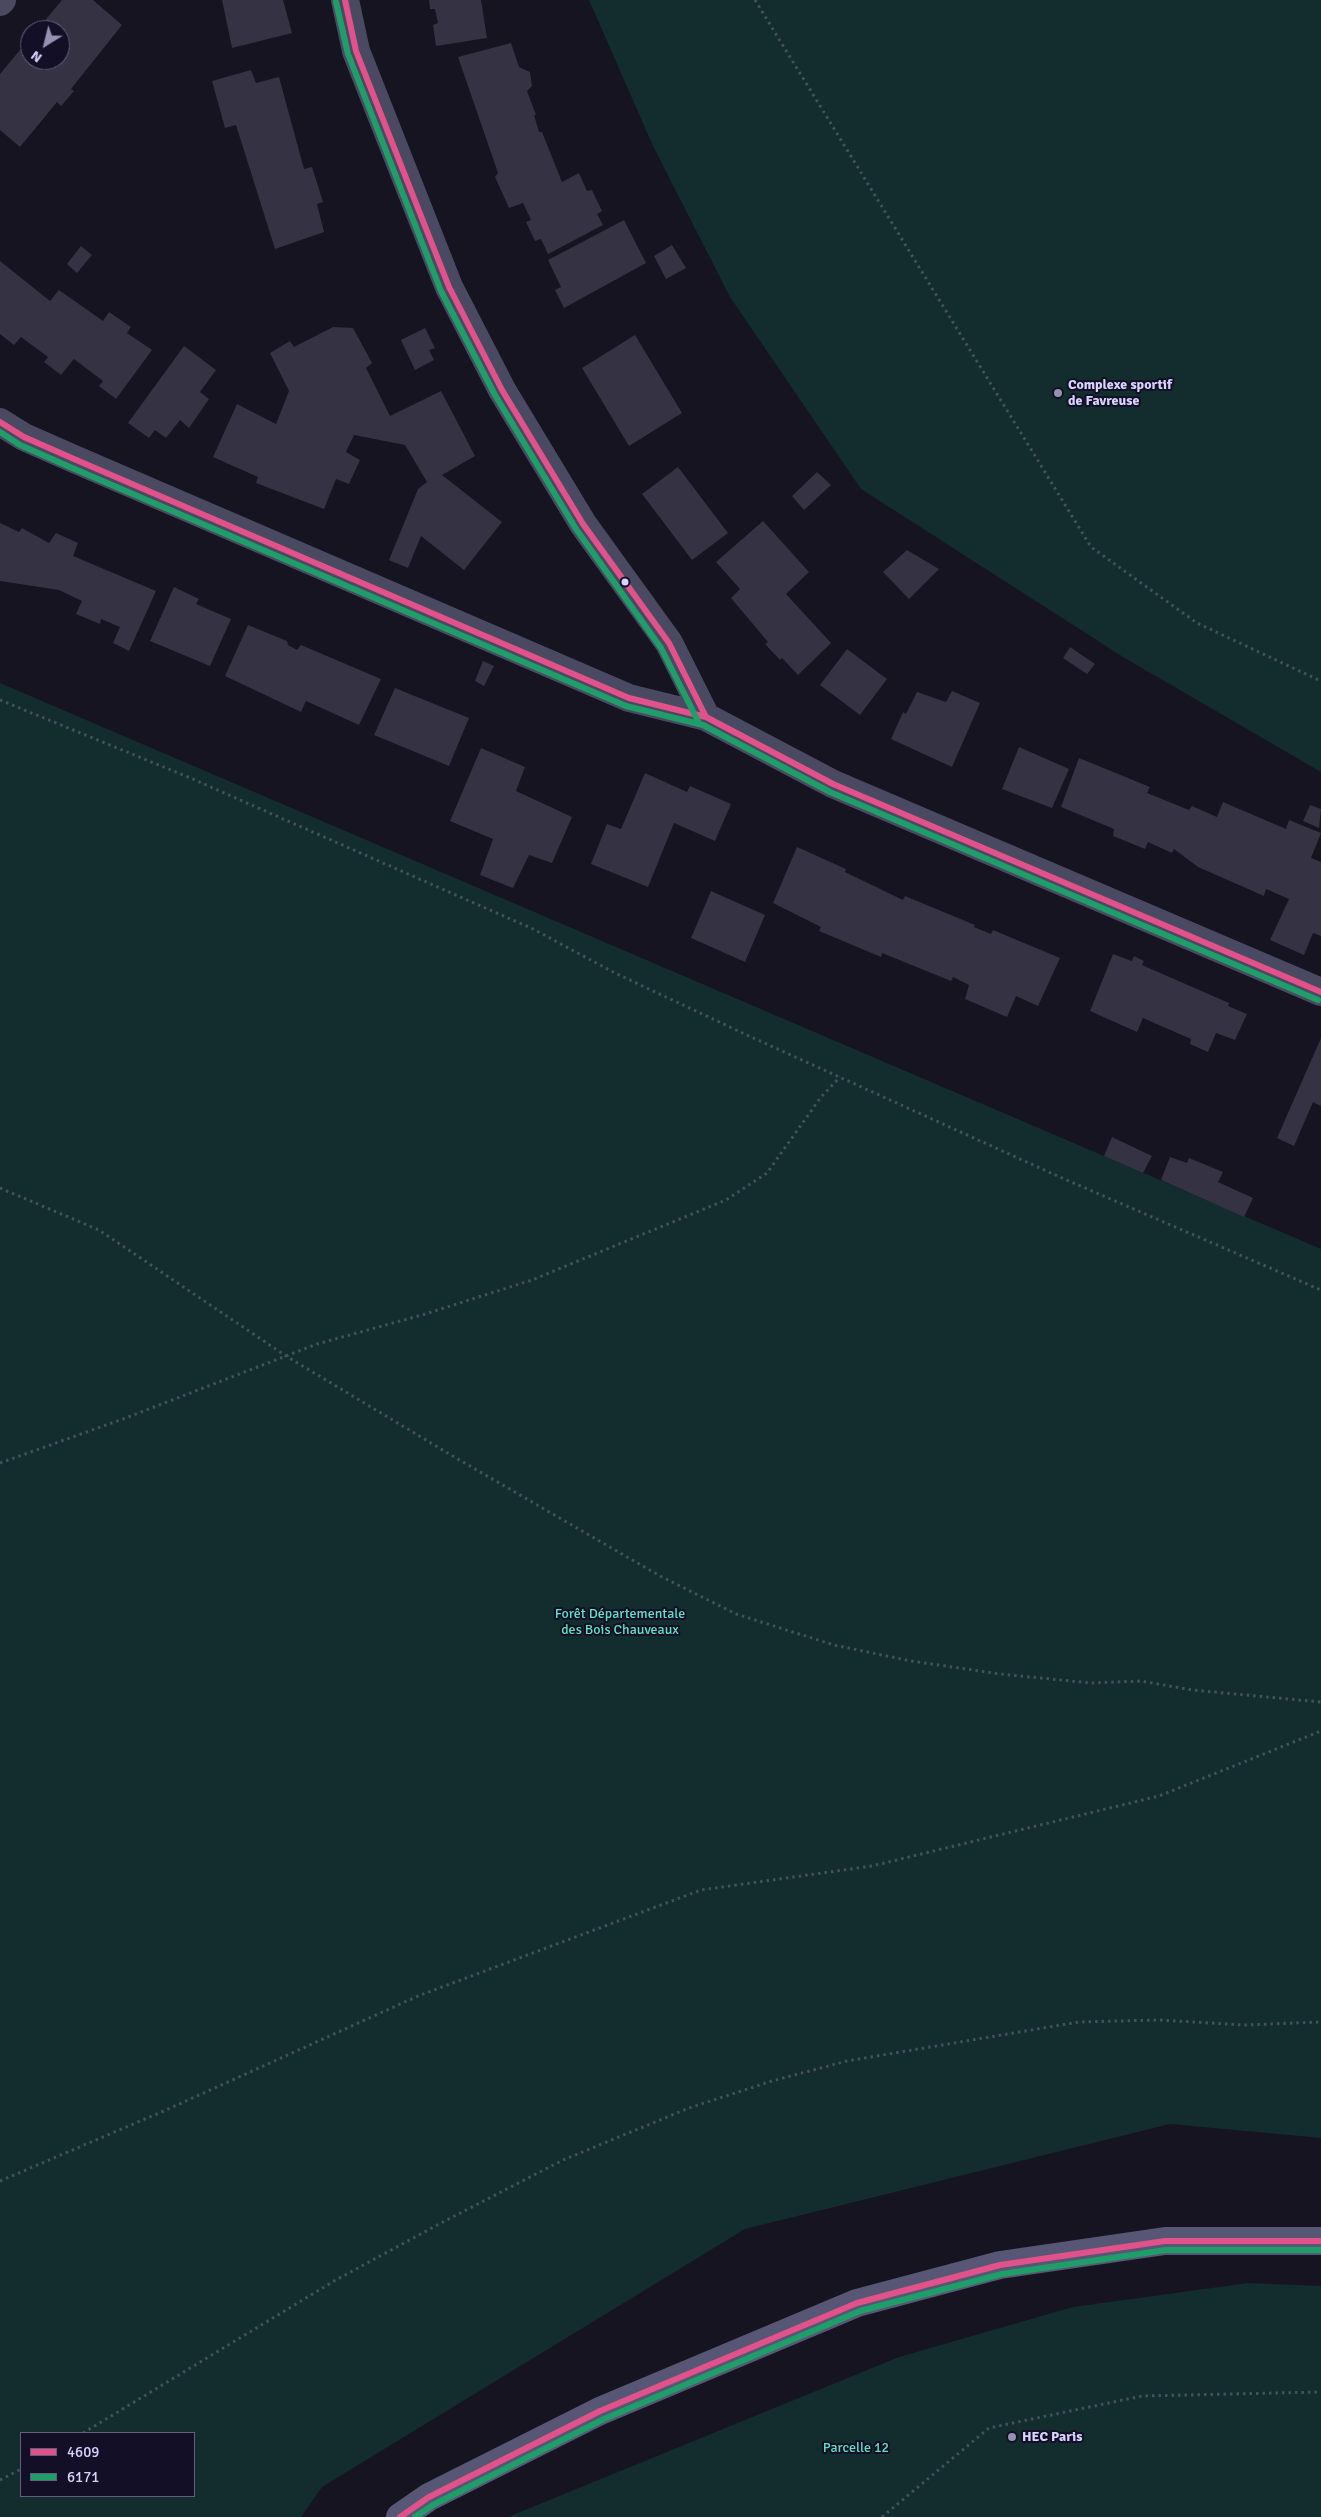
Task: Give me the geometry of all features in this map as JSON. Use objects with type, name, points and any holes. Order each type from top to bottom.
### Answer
[{"type":"main road","points":[[400,2517],[429,2498],[600,2411],[857,2303],[1000,2265],[1165,2241],[1321,2241]]},
{"type":"street","points":[[345,0],[356,51],[449,287],[502,390],[583,524],[669,643],[706,717]]},
{"type":"street","points":[[0,422],[24,437],[74,459],[629,698],[706,717],[833,784],[1321,992]]},
{"type":"path","points":[[755,0],[1092,547],[1197,623],[1321,681]]},
{"type":"path","points":[[0,700],[188,776],[533,929],[615,973],[840,1078],[1062,1178],[1321,1290]]},
{"type":"path","points":[[0,1463],[122,1419],[317,1344],[422,1315],[532,1280],[726,1200],[767,1173],[822,1097],[840,1078]]},
{"type":"path","points":[[0,1188],[99,1230],[286,1356],[552,1515],[660,1576],[736,1614],[834,1644],[911,1660],[1000,1674],[1091,1683],[1141,1680],[1192,1690],[1321,1702]]},
{"type":"path","points":[[0,2181],[166,2110],[418,1996],[701,1890],[872,1866],[1159,1796],[1321,1731]]},
{"type":"path","points":[[85,2432],[334,2281],[441,2223],[563,2160],[707,2102],[847,2060],[1079,2022],[1159,2020],[1244,2025],[1321,2022]]},
{"type":"path","points":[[882,2517],[989,2428],[1142,2396],[1321,2392]]},
{"type":"path","points":[[0,2480],[20,2470]]},
{"type":"green space","name":"Complexe sportif de Favreuse","points":[[589,0],[1321,0],[1321,772],[1123,657],[861,489],[730,297],[653,146]]},
{"type":"green space","name":"Forêt Départementale des Bois Chauveaux","points":[[0,683],[1321,1249],[1321,2138],[1170,2124],[745,2229],[322,2487],[301,2517],[0,2517]]},
{"type":"green space","name":"HEC Paris","points":[[1248,2283],[1321,2286],[1321,2517],[508,2517],[899,2357],[1073,2307]]},
{"type":"building","points":[[62,0],[93,0],[122,25],[71,89],[74,91],[61,106],[57,102],[20,147],[0,130],[0,74],[20,50],[20,70],[70,70],[70,20],[45,20]]},
{"type":"building","points":[[222,0],[283,0],[292,33],[232,48]]},
{"type":"building","points":[[429,0],[481,0],[487,38],[436,46],[433,25],[438,23],[435,9],[430,9]]},
{"type":"building","points":[[511,43],[519,67],[530,72],[532,86],[527,91],[536,115],[534,115],[539,132],[542,132],[562,182],[579,173],[587,191],[592,190],[602,211],[597,214],[603,225],[548,254],[541,239],[535,241],[526,222],[531,220],[523,203],[509,208],[495,177],[498,173],[458,57]]},
{"type":"building","points":[[251,70],[256,83],[279,77],[304,169],[312,167],[323,202],[317,204],[324,232],[275,249],[236,125],[225,128],[212,81]]},
{"type":"building","points":[[624,220],[646,263],[564,308],[555,290],[561,287],[548,260]]},
{"type":"building","points":[[672,245],[686,268],[666,279],[654,256]]},
{"type":"building","points":[[81,246],[92,255],[77,273],[67,264]]},
{"type":"building","points":[[0,261],[50,301],[59,290],[103,321],[109,312],[131,327],[127,333],[152,350],[116,399],[99,386],[103,381],[74,359],[61,375],[44,362],[48,357],[21,337],[14,345],[0,334]]},
{"type":"building","points":[[333,327],[353,328],[372,363],[366,368],[390,416],[441,391],[475,456],[442,475],[502,522],[464,570],[421,536],[408,568],[389,560],[418,489],[427,482],[405,445],[354,435],[346,452],[360,460],[349,484],[336,479],[324,509],[256,483],[258,477],[213,457],[237,404],[276,424],[289,391],[270,353],[290,341],[294,347]]},
{"type":"building","points":[[425,328],[435,348],[429,350],[434,360],[415,370],[401,340]]},
{"type":"building","points":[[635,335],[682,413],[629,446],[582,368]]},
{"type":"building","points":[[184,346],[216,370],[200,392],[209,399],[189,428],[180,420],[166,438],[155,430],[149,438],[128,423]]},
{"type":"building","points":[[678,467],[728,533],[692,560],[642,494]]},
{"type":"building","points":[[817,472],[831,485],[804,510],[792,496]]},
{"type":"building","points":[[763,521],[809,572],[786,594],[831,643],[798,675],[765,644],[768,642],[731,598],[740,589],[716,562]]},
{"type":"building","points":[[0,523],[19,532],[22,528],[49,543],[56,533],[78,543],[73,556],[156,591],[129,651],[113,643],[120,627],[101,619],[100,624],[76,614],[82,601],[59,590],[0,581]]},
{"type":"building","points":[[907,550],[939,569],[909,599],[883,572]]},
{"type":"building","points":[[174,587],[199,599],[196,604],[231,619],[210,666],[150,641]]},
{"type":"building","points":[[248,625],[287,641],[288,645],[297,650],[301,645],[381,679],[359,725],[306,701],[301,712],[225,676]]},
{"type":"building","points":[[1070,647],[1095,664],[1087,674],[1063,658]]},
{"type":"building","points":[[847,649],[887,679],[860,715],[820,685]]},
{"type":"building","points":[[483,661],[494,666],[484,686],[475,681]]},
{"type":"building","points":[[395,688],[469,718],[449,766],[374,735]]},
{"type":"building","points":[[952,691],[980,703],[952,767],[891,739],[903,712],[906,714],[917,692],[946,702]]},
{"type":"building","points":[[1019,747],[1069,769],[1052,808],[1002,789]]},
{"type":"building","points":[[481,748],[525,767],[516,791],[572,817],[552,863],[529,855],[513,888],[480,875],[493,839],[450,821]]},
{"type":"building","points":[[1079,758],[1150,787],[1147,793],[1189,810],[1192,806],[1217,817],[1223,802],[1286,829],[1289,820],[1321,833],[1311,858],[1321,862],[1321,936],[1313,933],[1304,955],[1270,940],[1289,899],[1266,889],[1264,896],[1198,867],[1174,849],[1172,853],[1148,842],[1145,849],[1113,836],[1114,829],[1061,807]]},
{"type":"building","points":[[645,773],[687,792],[690,786],[731,804],[715,841],[674,823],[648,887],[591,864],[607,824],[621,829]]},
{"type":"building","points":[[1310,805],[1321,809],[1319,828],[1303,821]]},
{"type":"building","points":[[797,847],[846,869],[845,872],[903,900],[905,896],[975,925],[974,927],[991,934],[993,930],[1060,958],[1038,1006],[1016,996],[1007,1017],[965,999],[969,985],[953,977],[951,981],[882,953],[881,957],[819,931],[821,927],[773,903]]},
{"type":"building","points":[[711,891],[765,915],[745,962],[691,938]]},
{"type":"building","points":[[1113,954],[1132,961],[1134,956],[1144,961],[1142,965],[1229,1003],[1228,1006],[1247,1014],[1235,1040],[1216,1033],[1208,1052],[1190,1044],[1191,1039],[1143,1018],[1137,1032],[1090,1011]]},
{"type":"building","points":[[1321,1038],[1321,1106],[1313,1102],[1294,1146],[1277,1138]]},
{"type":"building","points":[[1112,1137],[1152,1156],[1143,1173],[1104,1156]]},
{"type":"building","points":[[1170,1157],[1187,1163],[1189,1158],[1223,1172],[1218,1182],[1253,1198],[1244,1217],[1161,1180]]},
{"type":"transit line","name":"4609","points":[[345,0],[356,51],[449,287],[502,390],[583,524],[669,643],[706,717]]},
{"type":"transit line","name":"6171","points":[[336,2],[348,54],[441,291],[495,395],[576,529],[661,648],[698,721]]},
{"type":"transit line","name":"4609","points":[[0,422],[24,437],[74,459],[629,698],[706,717],[833,784],[1321,992]]},
{"type":"transit line","name":"6171","points":[[0,432],[20,445],[70,467],[626,706],[703,725],[830,792],[1318,1000]]},
{"type":"transit line","name":"4609","points":[[400,2517],[429,2497],[600,2411],[857,2303],[1000,2265],[1165,2241],[1321,2241]]},
{"type":"transit line","name":"6171","points":[[415,2517],[433,2505],[604,2419],[860,2311],[1002,2274],[1166,2250],[1321,2250]]},
{"type":"place","name":"Complexe sportif de Favreuse","points":[[1058,393]]},
{"type":"place","name":"HEC Paris","points":[[1012,2437]]},
{"type":"park label","name":"Parcelle 12","points":[[856,2448]]}]
